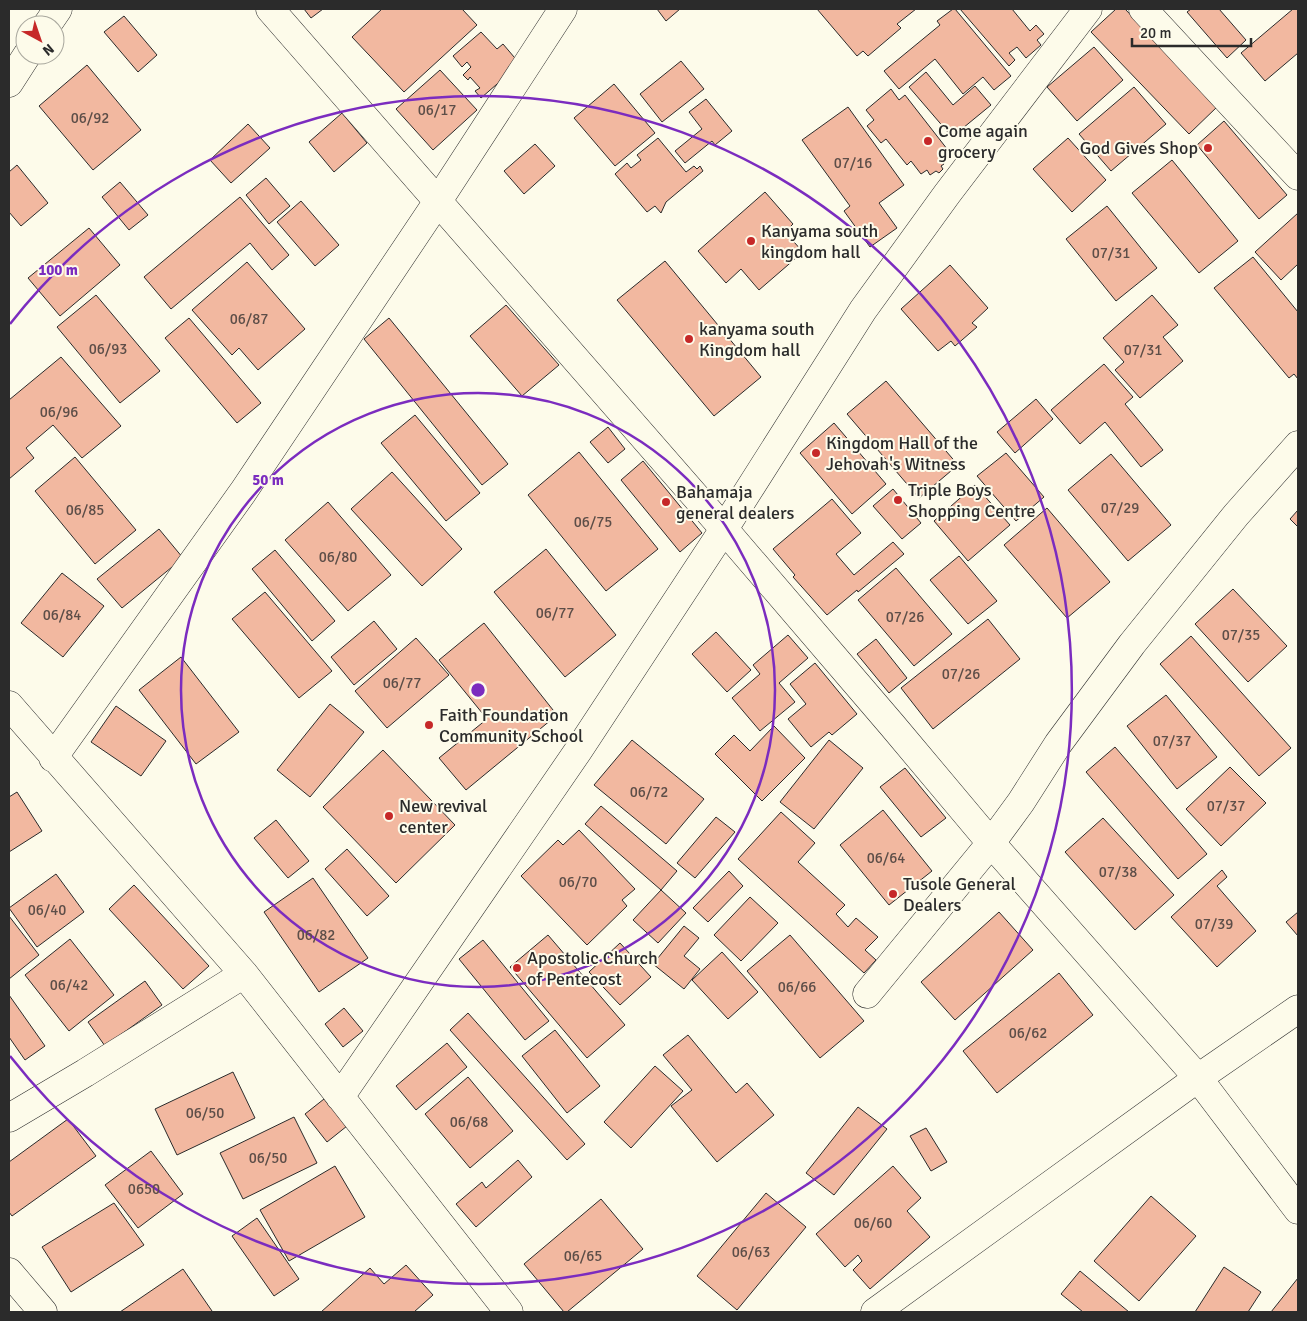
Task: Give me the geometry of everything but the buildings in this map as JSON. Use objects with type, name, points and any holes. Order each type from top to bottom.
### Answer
[{"type":"street","points":[[270,9],[724,528],[991,844],[1198,1078],[1298,1210]]},
{"type":"street","points":[[53,758],[242,492],[438,200],[563,9]]},
{"type":"street","points":[[340,1097],[578,751],[724,528],[863,310],[947,194],[1088,9]]},
{"type":"street","points":[[1143,9],[1298,176]]},
{"type":"street","points":[[9,83],[21,65]]},
{"type":"street","points":[[866,994],[991,844],[1021,802],[1058,744],[1132,644],[1236,515],[1298,446]]},
{"type":"street","points":[[9,706],[244,974],[509,1312]]},
{"type":"street","points":[[9,1118],[244,974]]},
{"type":"street","points":[[875,1312],[1198,1078],[1298,1009]]},
{"type":"street","points":[[9,1272],[43,1312]]},
{"type":"place","name":"Come again grocery","points":[[928,141]]},
{"type":"place","name":"God Gives Shop","points":[[1208,148]]},
{"type":"place","name":"Kanyama south kingdom hall","points":[[751,241]]},
{"type":"place","name":"kanyama south Kingdom hall","points":[[689,339]]},
{"type":"place","name":"Kingdom Hall of the Jehovah's Witness","points":[[816,453]]},
{"type":"place","name":"Triple Boys Shopping Centre","points":[[898,500]]},
{"type":"place","name":"Bahamaja general dealers","points":[[666,502]]},
{"type":"place","name":"Faith Foundation Community School","points":[[429,725]]},
{"type":"place","name":"New revival center","points":[[389,816]]},
{"type":"place","name":"Tusole General Dealers","points":[[893,894]]},
{"type":"place","name":"Apostolic Church of Pentecost","points":[[517,968]]}]
